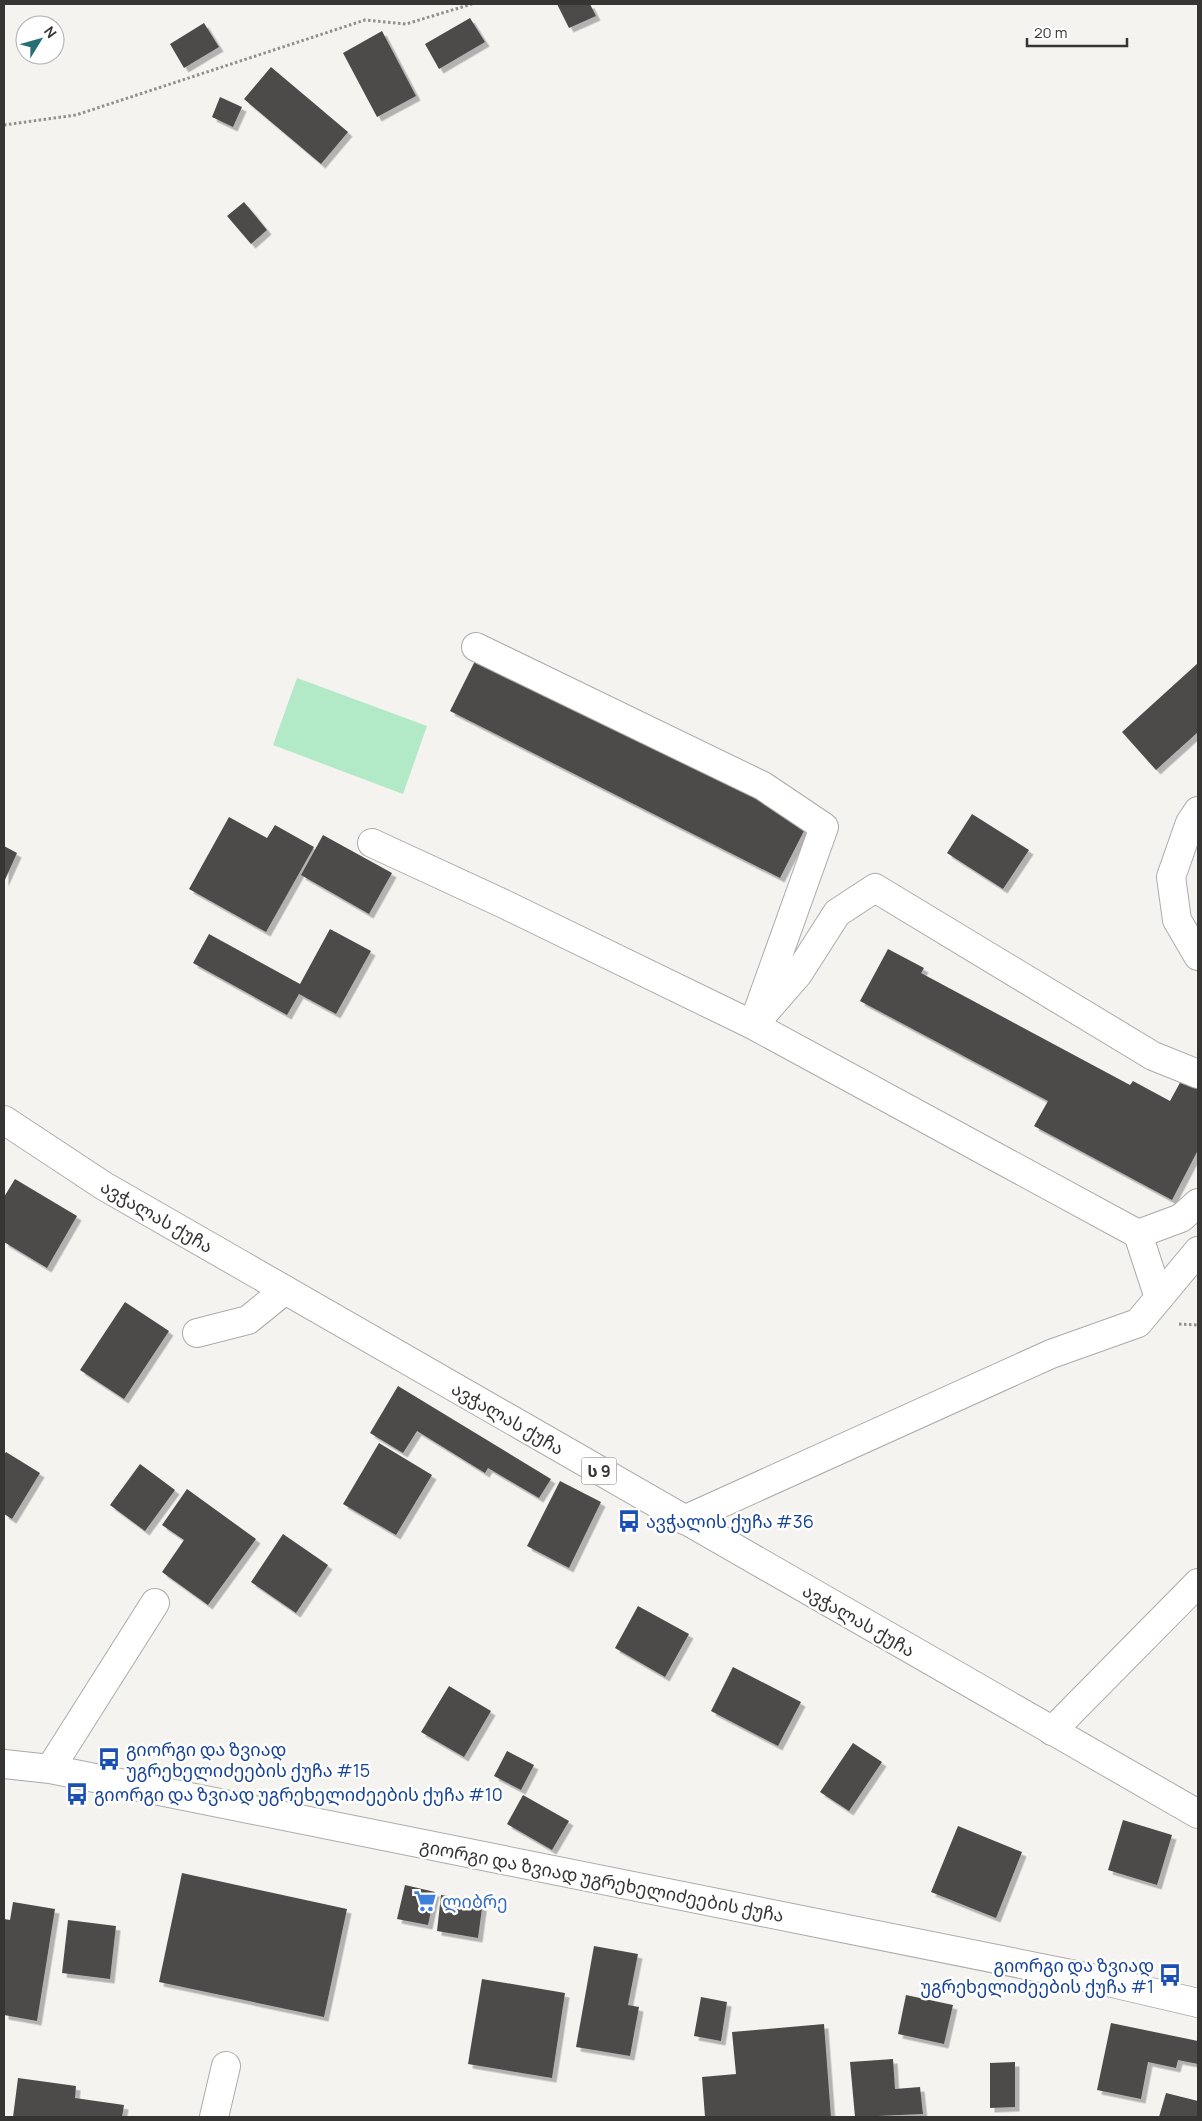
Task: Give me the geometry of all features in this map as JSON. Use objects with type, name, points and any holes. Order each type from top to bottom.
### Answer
[{"type":"main road","points":[[476,647],[763,786],[824,827],[753,1025]]},
{"type":"main road","points":[[1198,811],[1190,822],[1171,877],[1177,920],[1198,956]]},
{"type":"main road","points":[[372,843],[504,904],[753,1025],[1138,1234],[1159,1298]]},
{"type":"main road","points":[[753,1025],[798,974],[837,913],[875,888],[1153,1056],[1198,1074]]},
{"type":"main road","name":"ავჭალას ქუჩა","points":[[4,1120],[104,1186],[1198,1814]]},
{"type":"main road","points":[[1138,1234],[1181,1218],[1198,1202]]},
{"type":"main road","points":[[684,1520],[1051,1354],[1138,1322],[1198,1251]]},
{"type":"main road","points":[[197,1333],[248,1320],[285,1290]]},
{"type":"main road","points":[[1052,1731],[1198,1583]]},
{"type":"main road","points":[[50,1769],[155,1603]]},
{"type":"main road","name":"გიორგი და ზვიად უგრეხელიძეების ქუჩა","points":[[4,1764],[50,1769],[1081,1976],[1198,2003]]},
{"type":"main road","points":[[214,2117],[226,2066]]},
{"type":"path","points":[[4,125],[76,115],[364,20],[406,24],[472,4]]},
{"type":"green space","points":[[297,678],[427,726],[403,794],[273,745]]},
{"type":"building","points":[[557,4],[590,4],[596,16],[569,28]]},
{"type":"building","points":[[470,18],[485,42],[439,69],[425,44]]},
{"type":"building","points":[[204,23],[219,47],[184,68],[170,44]]},
{"type":"building","points":[[382,31],[416,96],[377,117],[343,53]]},
{"type":"building","points":[[271,67],[348,132],[321,164],[244,99]]},
{"type":"building","points":[[220,97],[242,107],[233,127],[212,117]]},
{"type":"building","points":[[244,202],[267,230],[251,244],[227,216]]},
{"type":"building","points":[[478,655],[808,823],[780,878],[450,711]]},
{"type":"building","points":[[1198,663],[1198,732],[1156,770],[1122,732]]},
{"type":"building","points":[[972,814],[1029,850],[1003,889],[947,853]]},
{"type":"building","points":[[229,817],[267,838],[275,825],[314,847],[266,932],[189,889]]},
{"type":"building","points":[[323,835],[392,873],[369,914],[301,875]]},
{"type":"building","points":[[4,846],[17,853],[4,882]]},
{"type":"building","points":[[330,929],[371,951],[336,1014],[299,994],[287,1015],[193,963],[209,934],[300,984]]},
{"type":"building","points":[[888,949],[924,968],[921,973],[1130,1085],[1133,1081],[1170,1101],[1182,1079],[1198,1088],[1198,1150],[1172,1200],[1034,1126],[1048,1101],[860,1001]]},
{"type":"building","points":[[15,1179],[77,1216],[47,1268],[4,1242],[4,1197]]},
{"type":"building","points":[[125,1302],[169,1331],[124,1399],[80,1370]]},
{"type":"building","points":[[398,1386],[551,1479],[539,1498],[488,1468],[485,1473],[417,1431],[403,1453],[370,1433]]},
{"type":"building","points":[[379,1443],[432,1475],[396,1535],[343,1504]]},
{"type":"building","points":[[6,1452],[40,1473],[12,1519],[4,1514],[4,1455]]},
{"type":"building","points":[[140,1464],[175,1490],[145,1531],[110,1505]]},
{"type":"building","points":[[560,1481],[601,1502],[569,1568],[527,1546]]},
{"type":"building","points":[[187,1489],[256,1539],[208,1605],[162,1572],[184,1540],[162,1525]]},
{"type":"building","points":[[283,1534],[328,1565],[296,1613],[251,1582]]},
{"type":"building","points":[[638,1606],[689,1634],[665,1677],[615,1648]]},
{"type":"building","points":[[733,1667],[801,1702],[778,1746],[711,1711]]},
{"type":"building","points":[[449,1686],[491,1711],[464,1757],[421,1732]]},
{"type":"building","points":[[853,1743],[882,1762],[849,1811],[820,1792]]},
{"type":"building","points":[[507,1751],[534,1765],[521,1790],[494,1776]]},
{"type":"building","points":[[523,1795],[569,1821],[552,1850],[507,1824]]},
{"type":"building","points":[[1123,1820],[1172,1835],[1157,1885],[1108,1870]]},
{"type":"building","points":[[958,1826],[1022,1852],[996,1918],[931,1892]]},
{"type":"building","points":[[182,1873],[347,1909],[324,2017],[159,1982]]},
{"type":"building","points":[[405,1885],[435,1892],[428,1925],[397,1919]]},
{"type":"building","points":[[441,1895],[483,1901],[478,1938],[437,1931]]},
{"type":"building","points":[[13,1902],[55,1909],[37,2021],[4,2015],[4,1919],[10,1920]]},
{"type":"building","points":[[68,1920],[116,1926],[110,1979],[62,1973]]},
{"type":"building","points":[[594,1946],[638,1954],[628,2005],[639,2007],[630,2056],[576,2047]]},
{"type":"building","points":[[482,1979],[565,1993],[552,2078],[468,2064]]},
{"type":"building","points":[[906,1995],[953,2005],[944,2044],[898,2034]]},
{"type":"building","points":[[701,1997],[727,2002],[721,2041],[694,2036]]},
{"type":"building","points":[[1111,2023],[1198,2041],[1198,2064],[1178,2060],[1176,2068],[1148,2062],[1141,2099],[1097,2090]]},
{"type":"building","points":[[824,2024],[831,2117],[705,2117],[702,2077],[736,2074],[732,2032]]},
{"type":"building","points":[[893,2059],[895,2089],[920,2087],[923,2114],[855,2117],[850,2062]]},
{"type":"building","points":[[1015,2062],[1015,2107],[990,2108],[990,2063]]},
{"type":"building","points":[[18,2078],[76,2086],[75,2098],[124,2105],[122,2117],[13,2117]]},
{"type":"building","points":[[1166,2093],[1198,2101],[1198,2117],[1159,2117]]},
{"type":"place","name":"ავჭალის ქუჩა #36","points":[[629,1521]]},
{"type":"place","name":"გიორგი და ზვიად უგრეხელიძეების ქუჩა #15","points":[[109,1759]]},
{"type":"place","name":"გიორგი და ზვიად უგრეხელიძეების ქუჩა #10","points":[[77,1794]]},
{"type":"place","name":"ლიბრე","points":[[425,1901]]},
{"type":"place","name":"გიორგი და ზვიად უგრეხელიძეების ქუჩა #1","points":[[1170,1975]]}]
